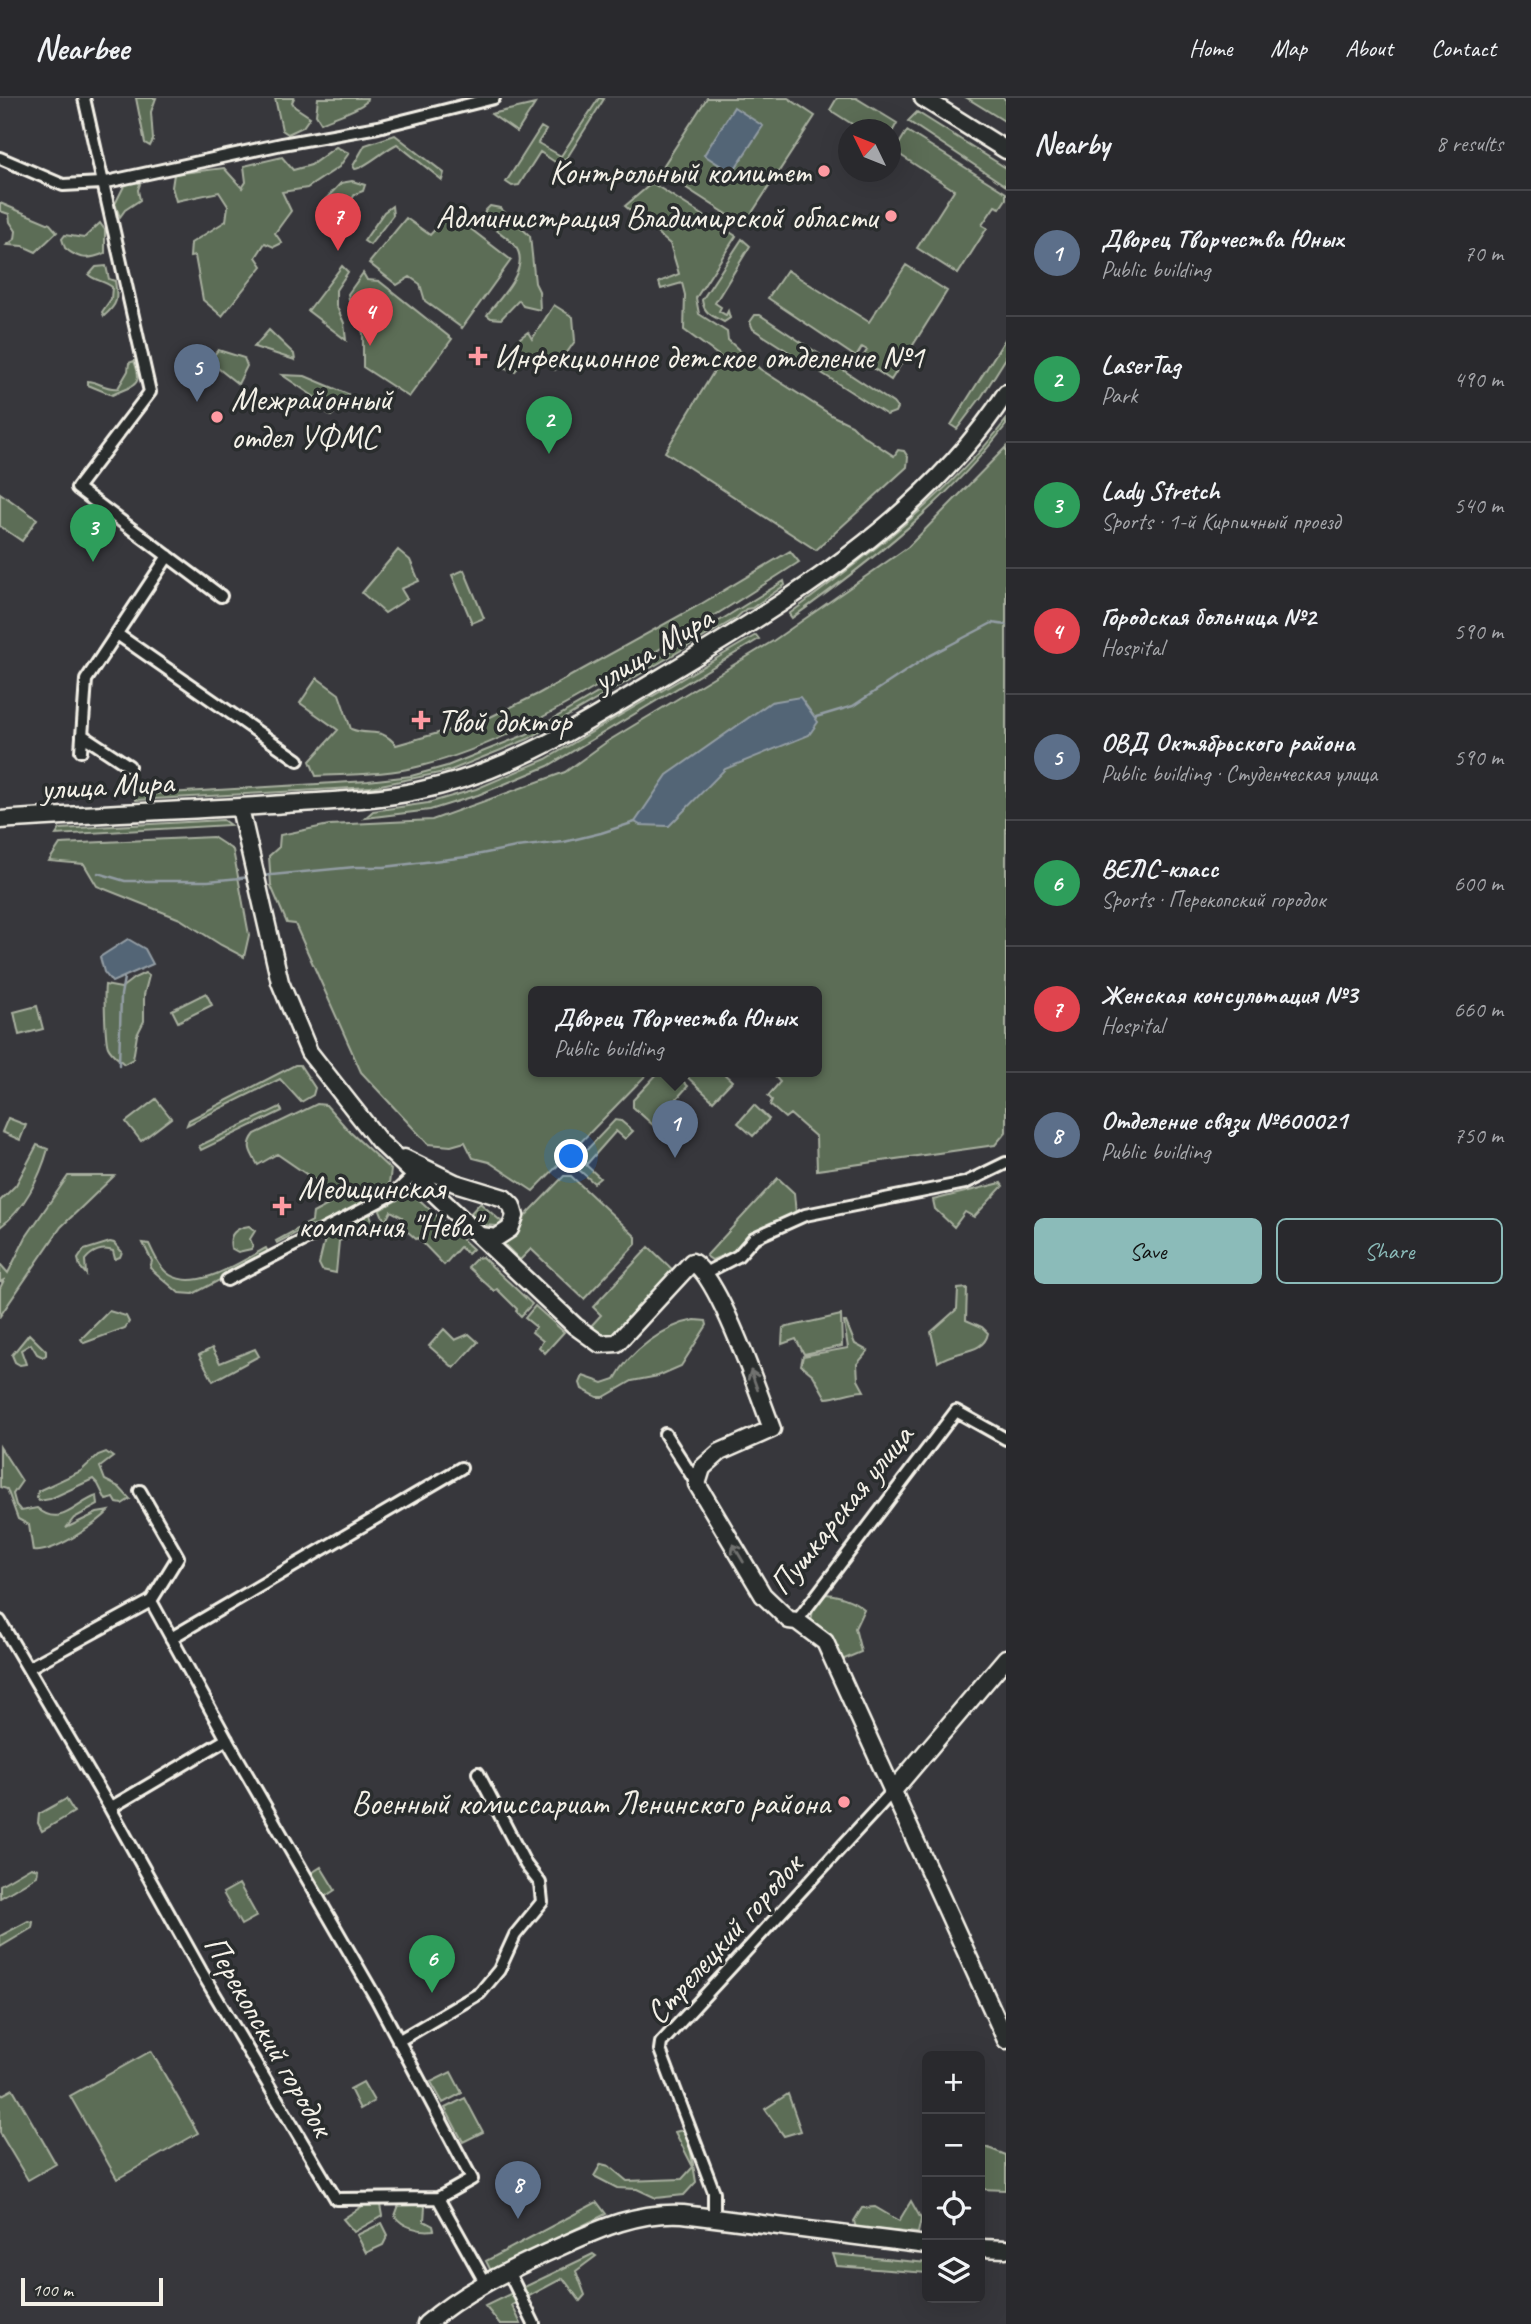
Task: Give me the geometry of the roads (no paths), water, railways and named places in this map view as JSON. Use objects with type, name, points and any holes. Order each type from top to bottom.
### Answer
[{"type":"street","points":[[84,98],[150,392],[77,488],[221,596]]},
{"type":"street","points":[[0,158],[63,185],[102,183],[282,144],[378,127],[494,98]]},
{"type":"street","points":[[923,98],[1006,150]]},
{"type":"street","name":"улица Мира","points":[[0,820],[338,801],[417,792],[484,772],[556,741],[752,623],[844,559],[919,495],[950,464],[1006,393]]},
{"type":"street","points":[[81,751],[86,680],[168,556]]},
{"type":"street","points":[[117,634],[299,760]]},
{"type":"street","points":[[82,735],[129,766]]},
{"type":"street","points":[[240,808],[267,931],[288,1005],[309,1052],[379,1141],[417,1172],[587,1337],[600,1344],[617,1343],[699,1267],[738,1256],[754,1238],[805,1215],[965,1183],[1006,1163]]},
{"type":"street","points":[[417,1172],[504,1198],[512,1206],[515,1216],[510,1229],[496,1238],[481,1237]]},
{"type":"street","points":[[228,1280],[395,1193],[417,1172]]},
{"type":"street","points":[[697,1484],[702,1468],[720,1452],[772,1429],[734,1331],[699,1267]]},
{"type":"street","name":"Пушкарская улица","points":[[697,1484],[763,1595],[789,1620],[797,1621],[956,1411],[1006,1439]]},
{"type":"street","points":[[665,1434],[697,1484]]},
{"type":"street","points":[[171,1638],[461,1468]]},
{"type":"street","points":[[29,1668],[150,1601],[178,1558],[140,1491]]},
{"type":"street","name":"Перекопский городок","points":[[0,1621],[110,1808],[201,1971],[336,2199],[438,2198],[472,2179],[398,2041],[150,1601]]},
{"type":"street","points":[[797,1621],[825,1642],[1006,2040]]},
{"type":"street","points":[[892,1793],[1006,1658]]},
{"type":"street","points":[[110,1808],[226,1739]]},
{"type":"street","points":[[398,2041],[480,1993],[499,1970],[514,1935],[542,1902],[540,1883],[526,1865],[478,1773]]},
{"type":"street","name":"Стрелецкий городок","points":[[714,2219],[714,2192],[660,2050],[661,2043],[892,1793]]},
{"type":"street","points":[[438,2198],[485,2282]]},
{"type":"street","points":[[426,2324],[450,2303],[485,2282],[612,2223],[631,2217],[672,2213],[922,2244]]},
{"type":"street","points":[[985,2248],[1006,2249]]},
{"type":"street","points":[[508,2271],[534,2324]]},
{"type":"water","points":[[734,107],[763,126],[732,173],[704,155]]},
{"type":"water","points":[[800,697],[818,722],[809,735],[725,769],[669,826],[640,825],[635,822],[667,775],[771,702]]},
{"type":"water","points":[[128,939],[145,949],[153,964],[112,982],[104,972],[100,957]]},
{"type":"waterway","points":[[816,717],[853,706],[927,657],[992,623],[1006,625]]},
{"type":"waterway","points":[[261,876],[355,867],[384,867],[466,857],[516,847],[564,842],[635,822]]},
{"type":"waterway","points":[[98,873],[125,881],[208,881],[251,877]]},
{"type":"waterway","points":[[119,1065],[124,978]]},
{"type":"place","name":"Контрольный комитет","points":[[824,171]]},
{"type":"place","name":"Администрация Владимирской области","points":[[891,216]]},
{"type":"place","name":"Женская консультация №3","points":[[338,251]]},
{"type":"place","name":"Городская больница №2","points":[[370,346]]},
{"type":"place","name":"Инфекционное детское отделение №1","points":[[478,356]]},
{"type":"place","name":"ОВД Октябрьского района","points":[[197,402]]},
{"type":"place","name":"Межрайонный отдел УФМС","points":[[217,417]]},
{"type":"place","name":"LaserTag","points":[[549,454]]},
{"type":"place","name":"Lady Stretch","points":[[93,562]]},
{"type":"place","name":"Твой доктор","points":[[421,720]]},
{"type":"place","name":"Дворец Творчества Юных","points":[[675,1158]]},
{"type":"place","name":"Медицинская компания \"Нева\"","points":[[282,1206]]},
{"type":"place","name":"Военный комиссариат Ленинского района","points":[[844,1802]]},
{"type":"place","name":"ВЕЛС-класс","points":[[432,1993]]},
{"type":"place","name":"Отделение связи №600021","points":[[518,2219]]}]
